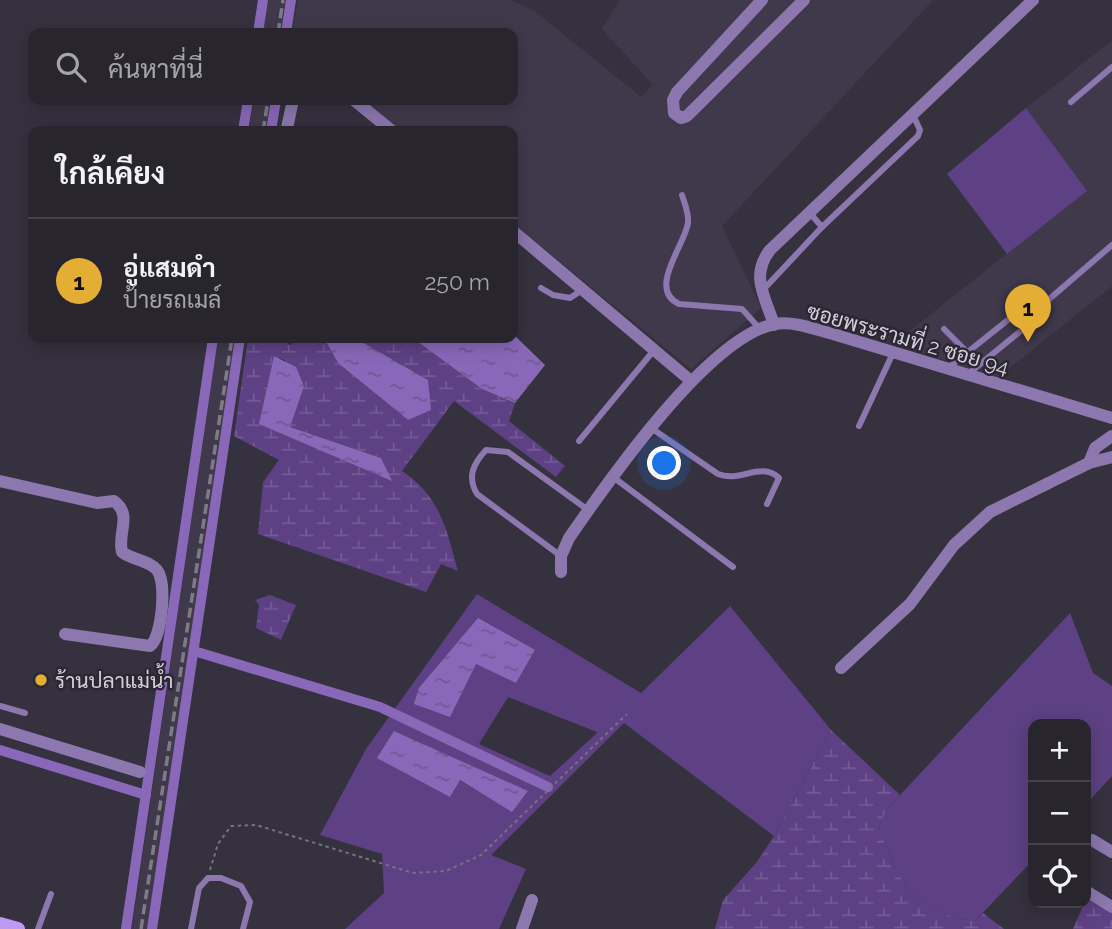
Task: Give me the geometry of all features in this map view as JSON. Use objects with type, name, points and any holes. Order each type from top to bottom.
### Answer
[{"type":"main road","points":[[0,924],[18,929]]},
{"type":"street","points":[[762,0],[677,92],[673,100],[674,113],[681,118],[687,116],[803,0]]},
{"type":"street","points":[[774,324],[758,273],[760,263],[809,212],[1033,0]]},
{"type":"street","points":[[287,126],[292,105]]},
{"type":"street","points":[[360,105],[383,126]]},
{"type":"street","points":[[518,235],[691,381]]},
{"type":"street","name":"ซอยพระรามที่ 2 ซอย 94","points":[[561,556],[588,510],[691,381],[706,366],[760,329],[774,324],[804,326],[1112,418]]},
{"type":"street","points":[[1089,463],[1096,448],[1112,436]]},
{"type":"street","points":[[841,668],[910,604],[954,545],[972,526],[990,512],[1089,463],[1112,457]]},
{"type":"street","points":[[0,481],[97,503],[114,501],[125,516],[122,552],[155,567],[162,577],[158,636],[150,646],[65,634]]},
{"type":"street","points":[[561,556],[561,572]]},
{"type":"street","points":[[0,729],[141,772]]},
{"type":"street","points":[[1093,840],[1112,852]]},
{"type":"street","points":[[1091,893],[1111,902]]},
{"type":"street","points":[[522,929],[532,900]]},
{"type":"lane","points":[[1071,102],[1111,70]]},
{"type":"lane","points":[[763,290],[822,228],[918,136],[918,123],[912,116]]},
{"type":"lane","points":[[867,159],[878,173]]},
{"type":"lane","points":[[682,195],[688,212],[688,226],[666,279],[667,291],[679,304],[742,309],[760,329]]},
{"type":"lane","points":[[809,212],[822,228]]},
{"type":"lane","points":[[966,376],[1039,316],[1048,301],[1112,245]]},
{"type":"lane","points":[[541,288],[553,295],[570,298],[582,290]]},
{"type":"lane","points":[[946,370],[1024,307],[1048,301]]},
{"type":"lane","points":[[944,329],[967,352]]},
{"type":"lane","points":[[579,441],[655,349]]},
{"type":"lane","points":[[859,426],[893,353]]},
{"type":"lane","points":[[651,428],[718,474],[730,479],[760,470],[774,474],[779,478],[767,503]]},
{"type":"lane","points":[[561,556],[477,494],[470,484],[471,472],[478,459],[486,450],[508,452],[588,510]]},
{"type":"lane","points":[[613,477],[733,568]]},
{"type":"lane","points":[[0,706],[25,713]]},
{"type":"lane","points":[[191,929],[199,888],[208,878],[221,878],[241,886],[250,902],[243,929]]},
{"type":"lane","points":[[38,929],[51,894]]},
{"type":"path","points":[[208,878],[218,844],[231,826],[256,825],[414,873],[446,871],[481,855],[627,714]]},
{"type":"shaded area","points":[[268,0],[286,0],[282,28],[264,28]]},
{"type":"shaded area","points":[[298,0],[511,0],[536,12],[641,97],[653,85],[602,29],[620,0],[933,0],[722,226],[761,308],[691,369],[518,227],[518,126],[395,126],[368,105],[518,105],[518,28],[293,28]]},
{"type":"shaded area","points":[[1112,41],[1112,286],[998,377],[893,344],[1086,191],[1026,108]]},
{"type":"shaded area","points":[[252,105],[270,105],[268,126],[250,126]]},
{"type":"shaded area","points":[[217,343],[236,343],[147,929],[132,929]]},
{"type":"green space","points":[[1026,108],[1087,191],[1007,254],[947,174]]},
{"type":"green space","points":[[247,343],[327,343],[338,363],[408,420],[428,380],[364,343],[419,343],[482,389],[515,403],[509,421],[565,466],[556,477],[454,401],[402,471],[426,492],[434,503],[458,571],[441,564],[426,592],[258,534],[263,482],[279,460],[234,436]],"holes":[[[274,357],[285,360],[290,427],[381,458],[391,480],[260,424]]]},
{"type":"green space","points":[[477,594],[641,693],[730,606],[831,730],[774,836],[624,723],[491,855],[526,869],[499,929],[345,929],[384,893],[382,854],[320,835],[366,749]],"holes":[[[535,650],[516,683],[476,664]],[[508,697],[597,732],[550,776],[479,744]],[[394,731],[528,791],[512,811],[459,780],[450,797]]]},
{"type":"green space","points":[[270,595],[296,605],[281,640],[256,628],[259,605],[255,600]]},
{"type":"green space","points":[[1070,613],[1093,673],[1112,686],[1112,776],[1091,799],[1091,719],[1028,719],[1028,865],[975,921],[936,910],[922,902],[911,891],[894,864],[879,827],[887,809]]},
{"type":"green space","points":[[831,730],[900,795],[887,809],[879,827],[894,864],[911,891],[922,902],[936,910],[975,921],[983,913],[1004,929],[715,929],[723,900],[757,862],[774,836]]},
{"type":"green space","points":[[1091,902],[1112,913],[1112,929],[1073,929],[1082,908],[1091,908]]},
{"type":"water","points":[[518,339],[545,365],[515,403],[482,389],[419,343],[518,343]]},
{"type":"water","points":[[327,343],[364,343],[428,380],[431,410],[408,420],[338,363]]},
{"type":"water","points":[[274,356],[296,367],[304,386],[290,427],[381,458],[392,481],[259,424]]},
{"type":"water","points":[[478,618],[535,650],[516,683],[476,664],[450,717],[414,704],[419,688]]},
{"type":"water","points":[[394,731],[528,791],[512,812],[460,780],[450,797],[377,758]]},
{"type":"waterway","points":[[259,28],[263,0]]},
{"type":"waterway","points":[[287,28],[291,0]]},
{"type":"waterway","points":[[244,126],[247,105]]},
{"type":"waterway","points":[[272,126],[275,105]]},
{"type":"waterway","points":[[126,929],[212,343]]},
{"type":"waterway","points":[[152,929],[239,343]]},
{"type":"waterway","points":[[194,651],[380,707],[548,787]]},
{"type":"waterway","points":[[0,750],[146,795]]},
{"type":"railway","points":[[279,28],[283,0]]},
{"type":"railway","points":[[264,126],[267,105]]},
{"type":"railway","points":[[141,929],[231,343]]},
{"type":"place","name":"อู่แสมดำ","points":[[1028,342]]},
{"type":"place","name":"ร้านปลาแม่น้ำ","points":[[41,680]]}]
